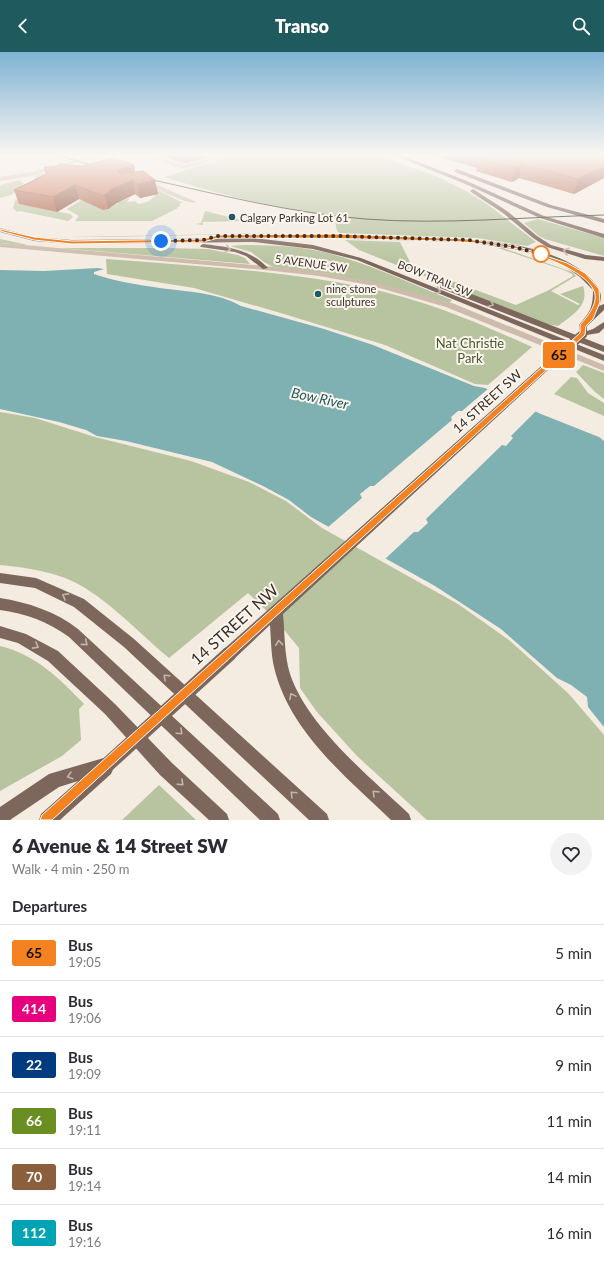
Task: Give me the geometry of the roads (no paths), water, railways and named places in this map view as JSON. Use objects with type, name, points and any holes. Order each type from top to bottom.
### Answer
[{"type":"main road","points":[[471,190],[505,212],[535,237],[549,246],[585,256],[604,259]]},
{"type":"main road","points":[[481,190],[542,217],[604,236]]},
{"type":"main road","points":[[496,190],[545,210],[604,226]]},
{"type":"main road","points":[[506,190],[548,206],[604,221]]},
{"type":"main road","points":[[0,230],[21,236],[54,241],[89,242],[275,239],[305,242],[357,253],[604,349]]},
{"type":"main road","points":[[203,240],[218,236],[338,236],[468,240],[514,247],[540,254],[566,264],[584,275],[597,290],[598,302],[590,319]]},
{"type":"main road","points":[[338,236],[342,243]]},
{"type":"main road","name":"BOW TRAIL SW","points":[[253,240],[313,247],[359,259],[604,358]]},
{"type":"main road","points":[[161,241],[236,250],[248,255],[265,268]]},
{"type":"main road","name":"14 STREET SW","points":[[583,334],[583,325],[604,306]]},
{"type":"main road","name":"14 STREET SW","points":[[446,457],[583,334],[596,331],[604,324]]},
{"type":"main road","name":"14 STREET NW","points":[[47,820],[446,457]]},
{"type":"main road","points":[[0,578],[36,583],[79,604],[129,643],[321,820]]},
{"type":"main road","points":[[0,604],[14,606],[38,614],[67,628],[93,650],[272,820]]},
{"type":"main road","points":[[276,612],[283,674],[291,694],[305,717],[328,745],[404,820]]},
{"type":"main road","points":[[0,632],[21,638],[53,656],[110,709],[166,769],[221,820]]},
{"type":"main road","points":[[0,816],[56,780],[107,765]]},
{"type":"street","points":[[164,190],[193,202]]},
{"type":"street","name":"5 AVENUE SW","points":[[0,245],[265,268],[319,274],[370,283],[407,292],[449,305],[604,368]]},
{"type":"water","name":"Bow River","points":[[104,269],[94,272],[94,274],[110,279],[212,295],[241,306],[324,329],[373,345],[474,386],[485,388],[541,414],[599,437],[604,441],[604,727],[588,707],[587,697],[571,685],[557,678],[501,629],[435,586],[311,517],[289,500],[263,486],[212,462],[126,441],[97,436],[86,430],[59,422],[0,409],[0,270],[44,271]]},
{"type":"tram line","points":[[198,190],[281,208],[337,216],[395,221],[454,221],[604,215]]},
{"type":"place","name":"Calgary Parking Lot 61","points":[[232,217]]},
{"type":"place","name":"nine stone sculptures","points":[[318,294]]},
{"type":"park label","name":"Nat Christie Park","points":[[470,350]]}]
